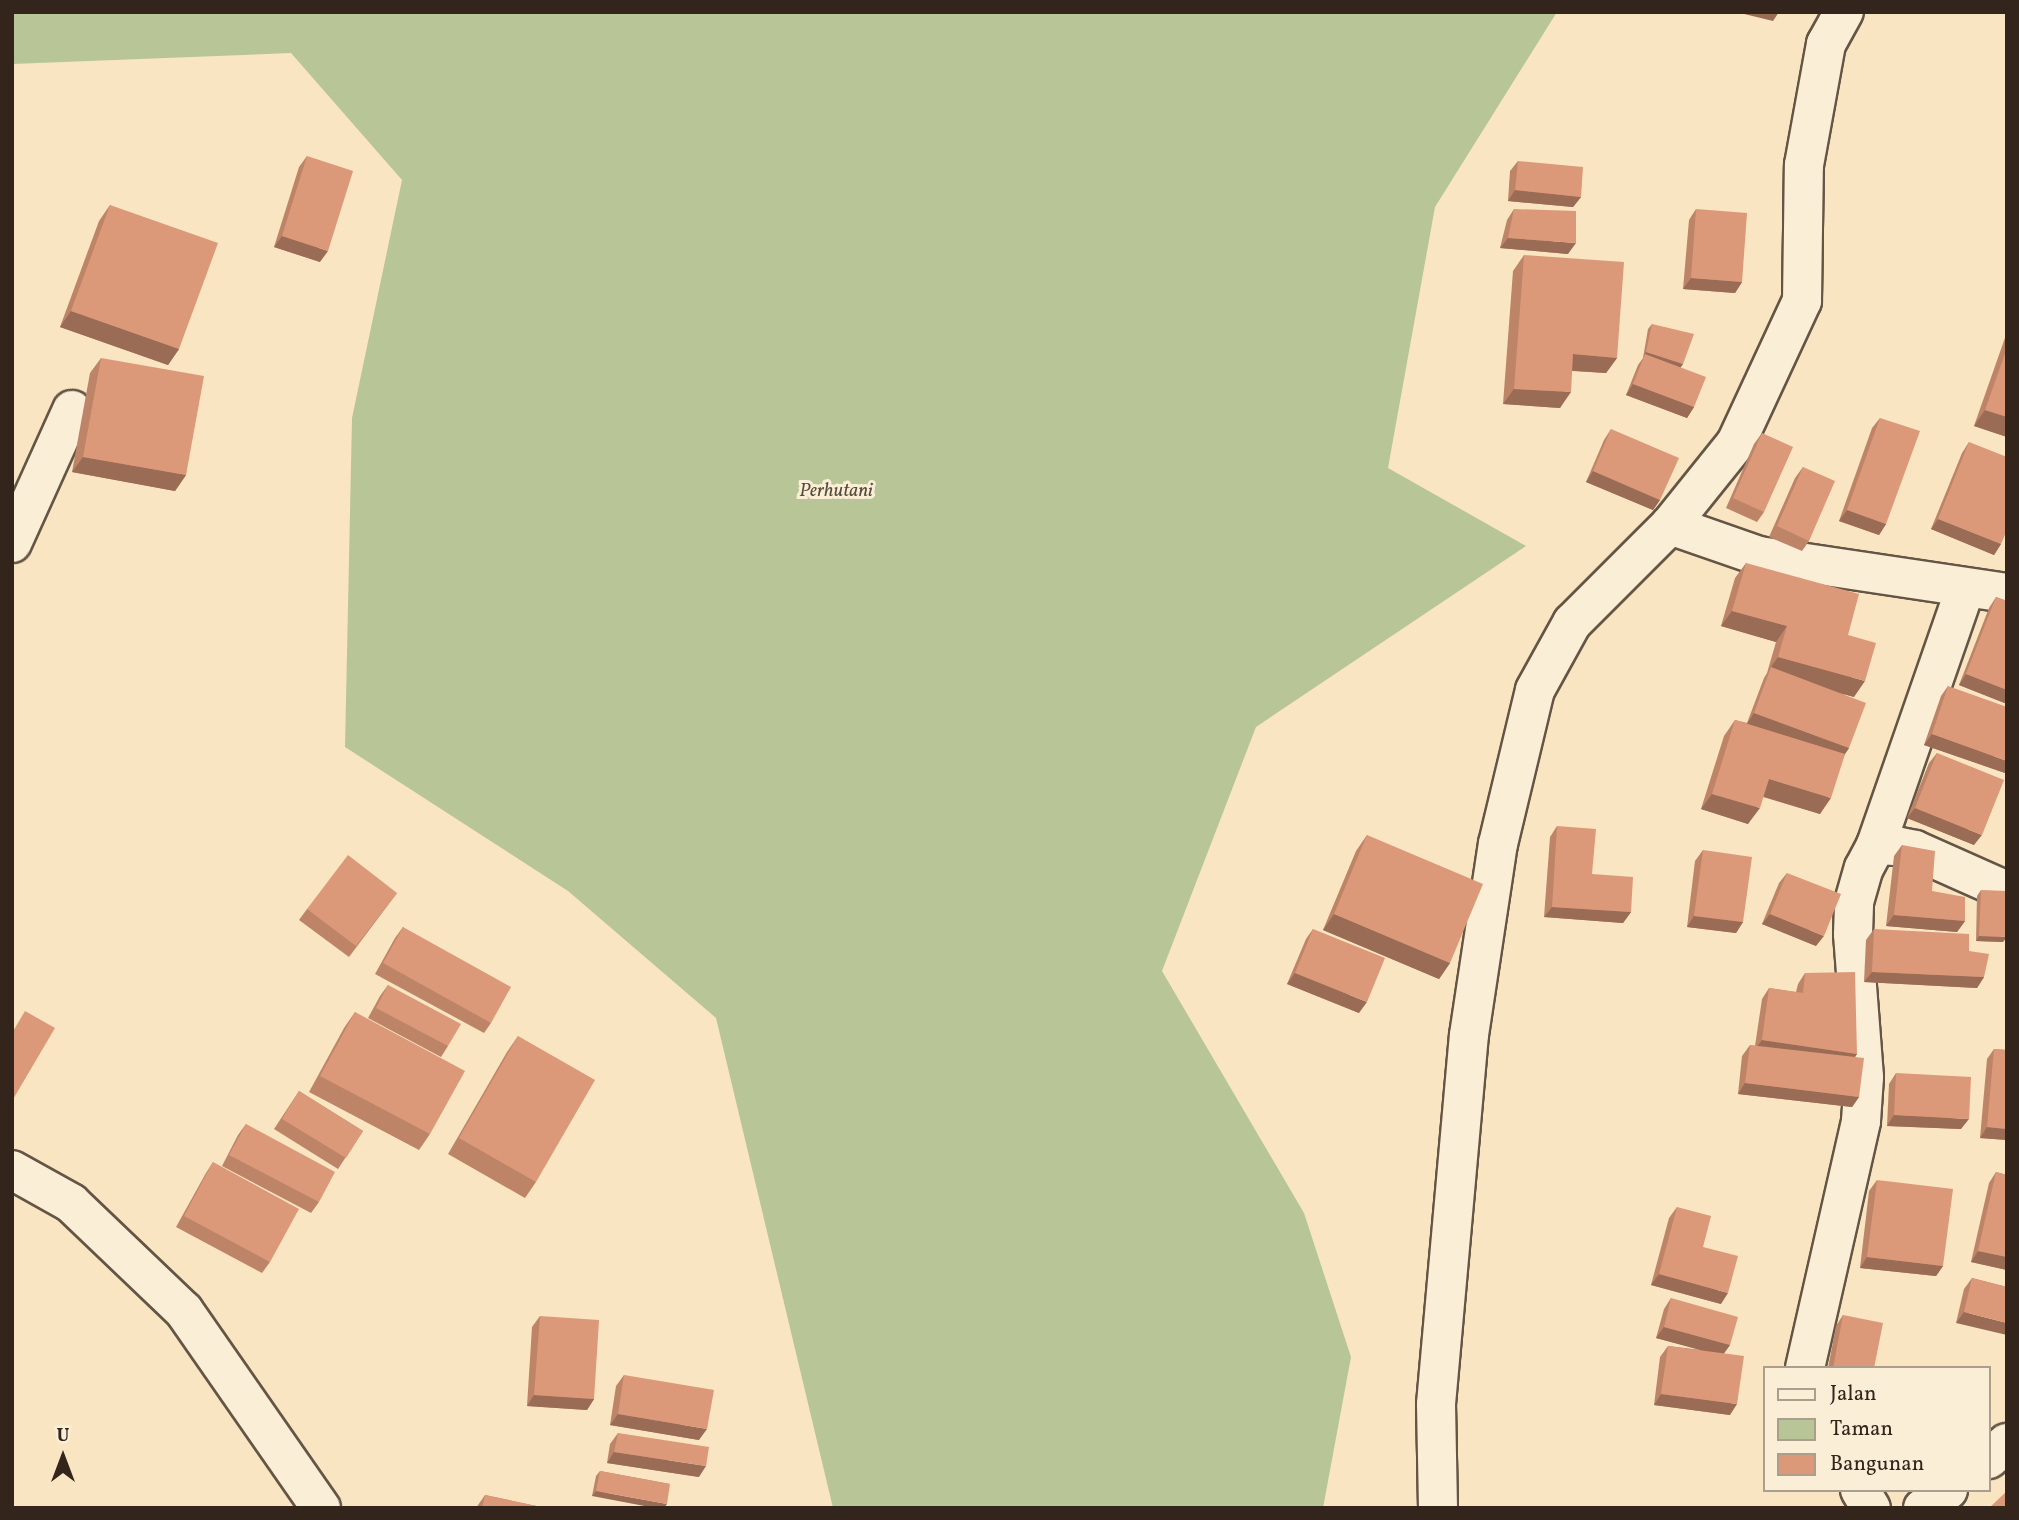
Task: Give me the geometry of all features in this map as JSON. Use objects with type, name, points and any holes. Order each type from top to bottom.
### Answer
[{"type":"street","points":[[1438,1508],[1437,1404],[1469,1035],[1497,844],[1535,690],[1572,623],[1670,526],[1736,443],[1802,301],[1804,164],[1826,44],[1844,12]]},
{"type":"street","points":[[12,543],[72,410]]},
{"type":"street","points":[[1670,526],[1759,556],[1965,590],[2007,593]]},
{"type":"street","points":[[1805,1366],[1861,1121],[1864,1077],[1854,902],[1965,590]]},
{"type":"street","points":[[1876,845],[1915,850],[2007,891]]},
{"type":"street","points":[[12,1170],[71,1203],[184,1311],[321,1508]]},
{"type":"street","points":[[1991,1458],[2007,1443]]},
{"type":"street","points":[[1861,1492],[1871,1508]]},
{"type":"street","points":[[1923,1508],[1945,1492]]},
{"type":"green space","name":"Perhutani","points":[[12,12],[1557,12],[1435,207],[1388,468],[1526,546],[1256,727],[1162,971],[1304,1213],[1351,1357],[1323,1508],[833,1508],[716,1018],[568,891],[345,747],[352,418],[402,180],[291,53],[12,64]]},
{"type":"building","points":[[307,156],[353,171],[328,251],[282,236]]},
{"type":"building","points":[[1518,161],[1583,167],[1581,197],[1515,190]]},
{"type":"building","points":[[110,205],[218,243],[179,349],[71,311]]},
{"type":"building","points":[[1514,209],[1576,211],[1576,243],[1508,238]]},
{"type":"building","points":[[1696,209],[1747,213],[1742,282],[1691,278]]},
{"type":"building","points":[[1524,255],[1624,262],[1617,358],[1573,354],[1571,392],[1514,389]]},
{"type":"building","points":[[1652,324],[1694,334],[1683,364],[1646,352]]},
{"type":"building","points":[[2007,348],[2007,417],[1985,410]]},
{"type":"building","points":[[1645,354],[1706,377],[1694,407],[1633,384]]},
{"type":"building","points":[[101,358],[204,376],[186,475],[83,457]]},
{"type":"building","points":[[1880,418],[1920,431],[1886,524],[1847,510]]},
{"type":"building","points":[[1611,429],[1679,458],[1660,500],[1593,471]]},
{"type":"building","points":[[1762,433],[1793,447],[1764,512],[1733,498]]},
{"type":"building","points":[[1969,442],[2007,457],[2007,530],[2001,544],[1938,519]]},
{"type":"building","points":[[1803,467],[1835,481],[1809,541],[1777,526]]},
{"type":"building","points":[[1746,563],[1859,594],[1848,635],[1876,643],[1865,681],[1778,657],[1787,626],[1732,611]]},
{"type":"building","points":[[1996,597],[2007,601],[2007,690],[1966,674]]},
{"type":"building","points":[[1771,667],[1866,703],[1849,748],[1754,713]]},
{"type":"building","points":[[1948,686],[2007,707],[2007,761],[1932,734]]},
{"type":"building","points":[[1735,720],[1845,754],[1831,798],[1769,779],[1760,808],[1712,794]]},
{"type":"building","points":[[1937,753],[2004,780],[1982,835],[1915,808]]},
{"type":"building","points":[[1557,826],[1596,829],[1592,874],[1633,877],[1631,912],[1552,907]]},
{"type":"building","points":[[1367,835],[1483,884],[1450,963],[1334,914]]},
{"type":"building","points":[[1902,845],[1935,851],[1932,891],[1965,897],[1965,921],[1894,915]]},
{"type":"building","points":[[1703,850],[1752,857],[1743,922],[1694,916]]},
{"type":"building","points":[[348,855],[397,893],[356,946],[307,909]]},
{"type":"building","points":[[1787,873],[1841,894],[1824,936],[1770,914]]},
{"type":"building","points":[[1981,890],[2007,891],[2007,937],[1979,936]]},
{"type":"building","points":[[403,927],[511,987],[491,1023],[383,963]]},
{"type":"building","points":[[1313,929],[1385,958],[1367,1002],[1295,973]]},
{"type":"building","points":[[1874,929],[1969,934],[1969,951],[1989,954],[1984,977],[1872,972]]},
{"type":"building","points":[[1855,972],[1857,1054],[1762,1040],[1769,988],[1803,993],[1805,973]]},
{"type":"building","points":[[388,985],[461,1024],[448,1046],[376,1008]]},
{"type":"building","points":[[25,1011],[55,1028],[12,1101],[12,1033]]},
{"type":"building","points":[[355,1012],[465,1071],[430,1134],[320,1076]]},
{"type":"building","points":[[518,1036],[595,1080],[536,1182],[459,1138]]},
{"type":"building","points":[[1750,1045],[1864,1058],[1859,1097],[1745,1083]]},
{"type":"building","points":[[1994,1049],[2007,1050],[2007,1129],[1987,1127]]},
{"type":"building","points":[[1896,1073],[1971,1077],[1969,1119],[1894,1115]]},
{"type":"building","points":[[299,1091],[363,1131],[346,1158],[282,1119]]},
{"type":"building","points":[[246,1124],[335,1172],[319,1202],[229,1155]]},
{"type":"building","points":[[213,1162],[299,1209],[270,1262],[184,1216]]},
{"type":"building","points":[[1996,1172],[2007,1175],[2007,1257],[1978,1251]]},
{"type":"building","points":[[1877,1180],[1953,1189],[1943,1266],[1867,1257]]},
{"type":"building","points":[[1677,1207],[1711,1216],[1703,1247],[1738,1256],[1728,1293],[1659,1274]]},
{"type":"building","points":[[1972,1278],[2007,1287],[2007,1323],[1964,1312]]},
{"type":"building","points":[[1671,1298],[1738,1317],[1730,1345],[1664,1327]]},
{"type":"building","points":[[1843,1315],[1883,1323],[1874,1366],[1833,1366]]},
{"type":"building","points":[[540,1316],[599,1320],[594,1399],[534,1395]]},
{"type":"building","points":[[1668,1346],[1744,1356],[1737,1404],[1661,1394]]},
{"type":"building","points":[[624,1375],[714,1390],[707,1429],[618,1414]]},
{"type":"building","points":[[618,1433],[709,1447],[706,1466],[614,1452]]},
{"type":"building","points":[[600,1471],[670,1484],[667,1504],[596,1491]]},
{"type":"building","points":[[2007,1491],[2007,1508],[1989,1508]]},
{"type":"building","points":[[485,1495],[546,1508],[482,1508]]}]
